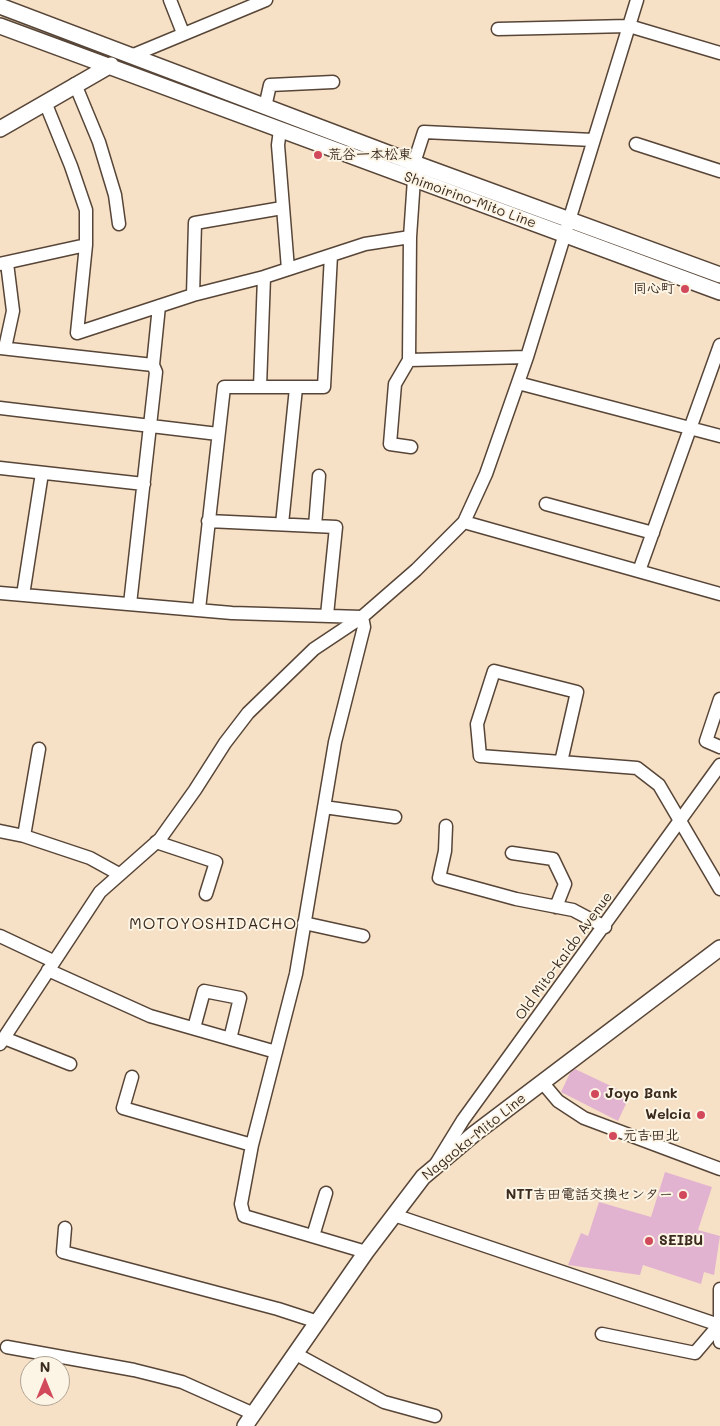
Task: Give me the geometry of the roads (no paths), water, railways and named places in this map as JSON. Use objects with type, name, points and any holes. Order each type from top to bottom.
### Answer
[{"type":"main road","name":"Shimoirino-Mito Line","points":[[0,6],[265,108],[720,275]]},
{"type":"main road","name":"Shimoirino-Mito Line","points":[[0,26],[720,292]]},
{"type":"main road","points":[[0,129],[75,84],[131,56]]},
{"type":"main road","name":"Nagaoka-Mito Line","points":[[250,1420],[366,1252],[415,1186],[434,1167],[542,1082],[720,948]]},
{"type":"street","points":[[170,0],[183,33]]},
{"type":"street","points":[[131,56],[266,0]]},
{"type":"street","points":[[70,1064],[2,1041],[50,965],[100,892],[156,842],[248,714],[314,649],[362,617],[416,570],[464,522],[486,474],[527,357],[637,0]]},
{"type":"street","points":[[498,29],[629,26],[720,54]]},
{"type":"street","points":[[265,108],[270,85],[333,82]]},
{"type":"street","points":[[75,84],[99,142],[115,195],[119,224]]},
{"type":"street","points":[[45,102],[71,166],[86,210],[86,245],[77,333],[193,295],[264,277],[365,244],[410,237]]},
{"type":"street","points":[[280,130],[278,145],[288,269]]},
{"type":"street","points":[[414,163],[424,132],[594,140]]},
{"type":"street","points":[[636,144],[720,171]]},
{"type":"street","points":[[411,447],[390,444],[395,384],[409,360],[410,237],[414,179]]},
{"type":"street","points":[[193,295],[195,223],[282,208]]},
{"type":"street","points":[[86,245],[3,264],[13,311],[3,348],[154,365]]},
{"type":"street","points":[[199,609],[224,387],[324,387],[331,255]]},
{"type":"street","points":[[260,387],[264,277]]},
{"type":"street","points":[[130,604],[156,372],[154,365],[159,306]]},
{"type":"street","points":[[639,571],[720,345]]},
{"type":"street","points":[[409,360],[527,357]]},
{"type":"street","points":[[518,383],[720,436]]},
{"type":"street","points":[[282,524],[296,388]]},
{"type":"street","points":[[0,408],[218,434]]},
{"type":"street","points":[[0,468],[144,484]]},
{"type":"street","points":[[23,594],[42,473]]},
{"type":"street","points":[[315,526],[319,476]]},
{"type":"street","points":[[546,504],[653,533]]},
{"type":"street","points":[[208,521],[336,527],[327,615]]},
{"type":"street","points":[[464,522],[720,594]]},
{"type":"street","points":[[0,593],[232,613],[362,617]]},
{"type":"street","points":[[362,617],[364,628],[335,742],[296,974],[252,1145],[241,1204],[244,1216],[366,1252]]},
{"type":"street","points":[[562,762],[577,692],[494,672],[477,724],[480,756],[637,768],[659,785],[720,889]]},
{"type":"street","points":[[720,699],[706,741],[720,747]]},
{"type":"street","points":[[24,836],[39,749]]},
{"type":"street","name":"Old Mito-kaido Avenue","points":[[434,1167],[474,1106],[605,927],[720,765]]},
{"type":"street","points":[[324,807],[395,817]]},
{"type":"street","points":[[446,826],[445,851],[439,878],[573,910],[605,927]]},
{"type":"street","points":[[0,831],[24,836],[90,858],[119,874]]},
{"type":"street","points":[[156,842],[216,862],[206,894]]},
{"type":"street","points":[[512,854],[553,859],[565,884],[556,907]]},
{"type":"street","points":[[304,923],[363,936]]},
{"type":"street","points":[[0,936],[50,965],[150,1016],[276,1052]]},
{"type":"street","points":[[194,1028],[204,991],[240,998],[230,1039]]},
{"type":"street","points":[[132,1077],[123,1108],[252,1145]]},
{"type":"street","points":[[542,1082],[558,1101],[584,1118],[720,1169]]},
{"type":"street","points":[[313,1236],[326,1193]]},
{"type":"street","points":[[394,1215],[719,1325]]},
{"type":"street","points":[[65,1228],[64,1252],[278,1309],[318,1322]]},
{"type":"street","points":[[720,1289],[720,1342]]},
{"type":"street","points":[[602,1334],[695,1353],[719,1325]]},
{"type":"street","points":[[7,1347],[134,1370],[182,1382],[250,1420]]},
{"type":"street","points":[[296,1354],[384,1402],[435,1416]]},
{"type":"place","name":"荒谷一本松東","points":[[318,155]]},
{"type":"place","name":"同心町","points":[[685,289]]},
{"type":"place","name":"Joyo Bank","points":[[595,1094]]},
{"type":"place","name":"Welcia","points":[[701,1115]]},
{"type":"place","name":"元吉田北","points":[[613,1136]]},
{"type":"place","name":"NTT吉田電話交換センター","points":[[683,1195]]},
{"type":"place","name":"SEIBU","points":[[649,1241]]},
{"type":"district","name":"MOTOYOSHIDACHO","points":[[213,924]]}]
